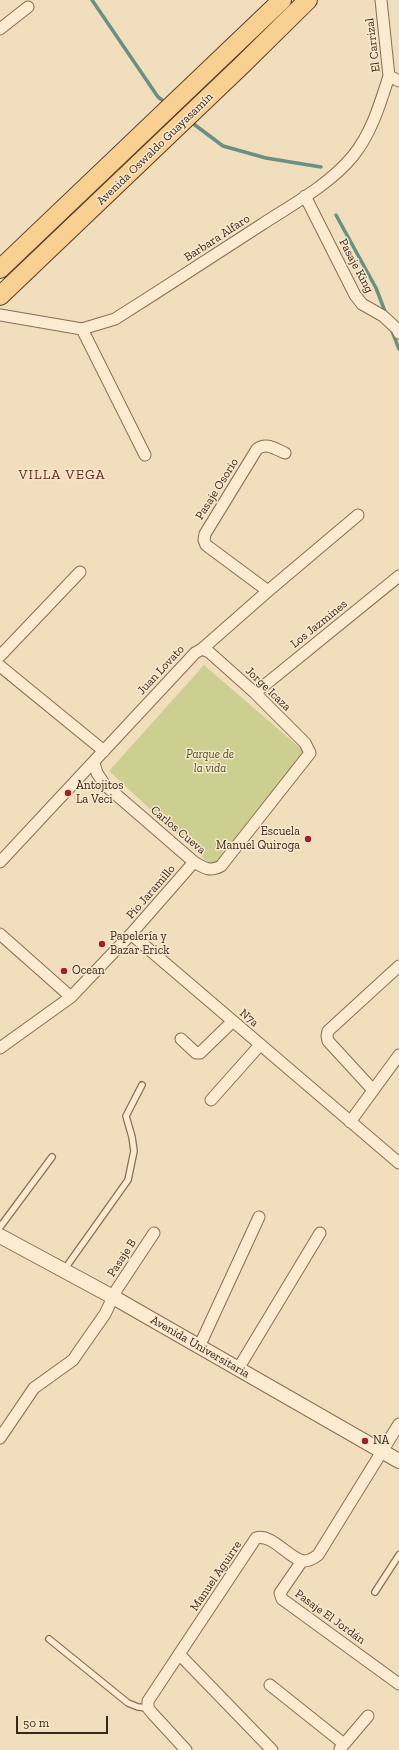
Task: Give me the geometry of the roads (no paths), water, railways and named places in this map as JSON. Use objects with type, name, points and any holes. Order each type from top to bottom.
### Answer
[{"type":"main road","name":"Avenida Oswaldo Guayasamín","points":[[0,269],[282,0]]},
{"type":"main road","name":"Avenida Oswaldo Guayasamín","points":[[0,296],[187,118],[308,0]]},
{"type":"street","name":"El Carrizal","points":[[381,0],[394,78]]},
{"type":"street","points":[[0,29],[28,7]]},
{"type":"street","name":"Barbara Alfaro","points":[[0,315],[82,329],[115,319],[306,196],[338,173],[353,156],[367,136],[394,78]]},
{"type":"street","name":"Pasaje King","points":[[306,196],[355,295],[362,304],[383,316],[397,329],[399,333]]},
{"type":"street","points":[[82,329],[145,454]]},
{"type":"street","name":"Pasaje Osorio","points":[[268,591],[206,545],[204,540],[205,534],[257,449],[267,445],[285,453]]},
{"type":"street","name":"Juan Lovato","points":[[0,862],[195,653],[202,649],[358,515]]},
{"type":"street","points":[[0,656],[80,572]]},
{"type":"street","name":"Los Jazmines","points":[[255,693],[399,576]]},
{"type":"street","name":"Jorge Icaza","points":[[202,649],[209,652],[255,693],[305,743],[310,753]]},
{"type":"street","points":[[0,666],[104,751]]},
{"type":"street","name":"Carlos Cueva","points":[[94,763],[97,773],[105,784],[194,862],[209,870],[214,870],[221,866],[310,753]]},
{"type":"street","name":"Pio Jaramillo","points":[[0,1048],[71,997],[132,934],[194,862]]},
{"type":"street","points":[[0,934],[71,997]]},
{"type":"street","name":"N7a","points":[[132,934],[399,1163]]},
{"type":"street","points":[[373,1090],[328,1040],[328,1031],[399,966]]},
{"type":"street","points":[[180,1039],[196,1053],[200,1053],[233,1022]]},
{"type":"street","points":[[211,1100],[260,1045]]},
{"type":"street","points":[[350,1122],[399,1056]]},
{"type":"street","points":[[199,1347],[259,1217]]},
{"type":"street","name":"Pasaje B","points":[[0,1438],[34,1388],[73,1360],[105,1314],[154,1233]]},
{"type":"street","points":[[238,1369],[320,1233]]},
{"type":"street","name":"Avenida Universitaria","points":[[0,1236],[114,1297],[399,1462]]},
{"type":"street","points":[[302,1561],[310,1560],[318,1555],[399,1424]]},
{"type":"street","name":"Manuel Aguirre","points":[[148,1708],[148,1701],[256,1538],[264,1537],[302,1561]]},
{"type":"street","name":"Pasaje El Jordán","points":[[302,1561],[280,1593],[282,1599],[399,1684]]},
{"type":"street","points":[[180,1654],[272,1750]]},
{"type":"street","points":[[270,1685],[342,1747],[368,1716]]},
{"type":"street","points":[[148,1708],[186,1750]]},
{"type":"lane","points":[[64,1270],[128,1180],[134,1151],[126,1116],[142,1085]]},
{"type":"lane","points":[[0,1226],[52,1157]]},
{"type":"lane","points":[[375,1592],[399,1555]]},
{"type":"lane","points":[[49,1639],[128,1703],[138,1707],[148,1708]]},
{"type":"waterway","points":[[92,0],[158,97],[166,103]]},
{"type":"waterway","points":[[191,122],[223,146],[266,158],[321,167]]},
{"type":"waterway","points":[[336,215],[376,288],[386,314]]},
{"type":"waterway","points":[[392,331],[399,349]]},
{"type":"place","name":"Antojitos La Veci","points":[[68,793]]},
{"type":"place","name":"Escuela Manuel Quiroga","points":[[308,839]]},
{"type":"place","name":"Papelería y Bazar Erick","points":[[102,944]]},
{"type":"place","name":"Ocean","points":[[64,971]]},
{"type":"place","name":"NA","points":[[365,1441]]},
{"type":"district","name":"VILLA VEGA","points":[[62,475]]},
{"type":"park label","name":"Parque de la vida","points":[[210,762]]}]
